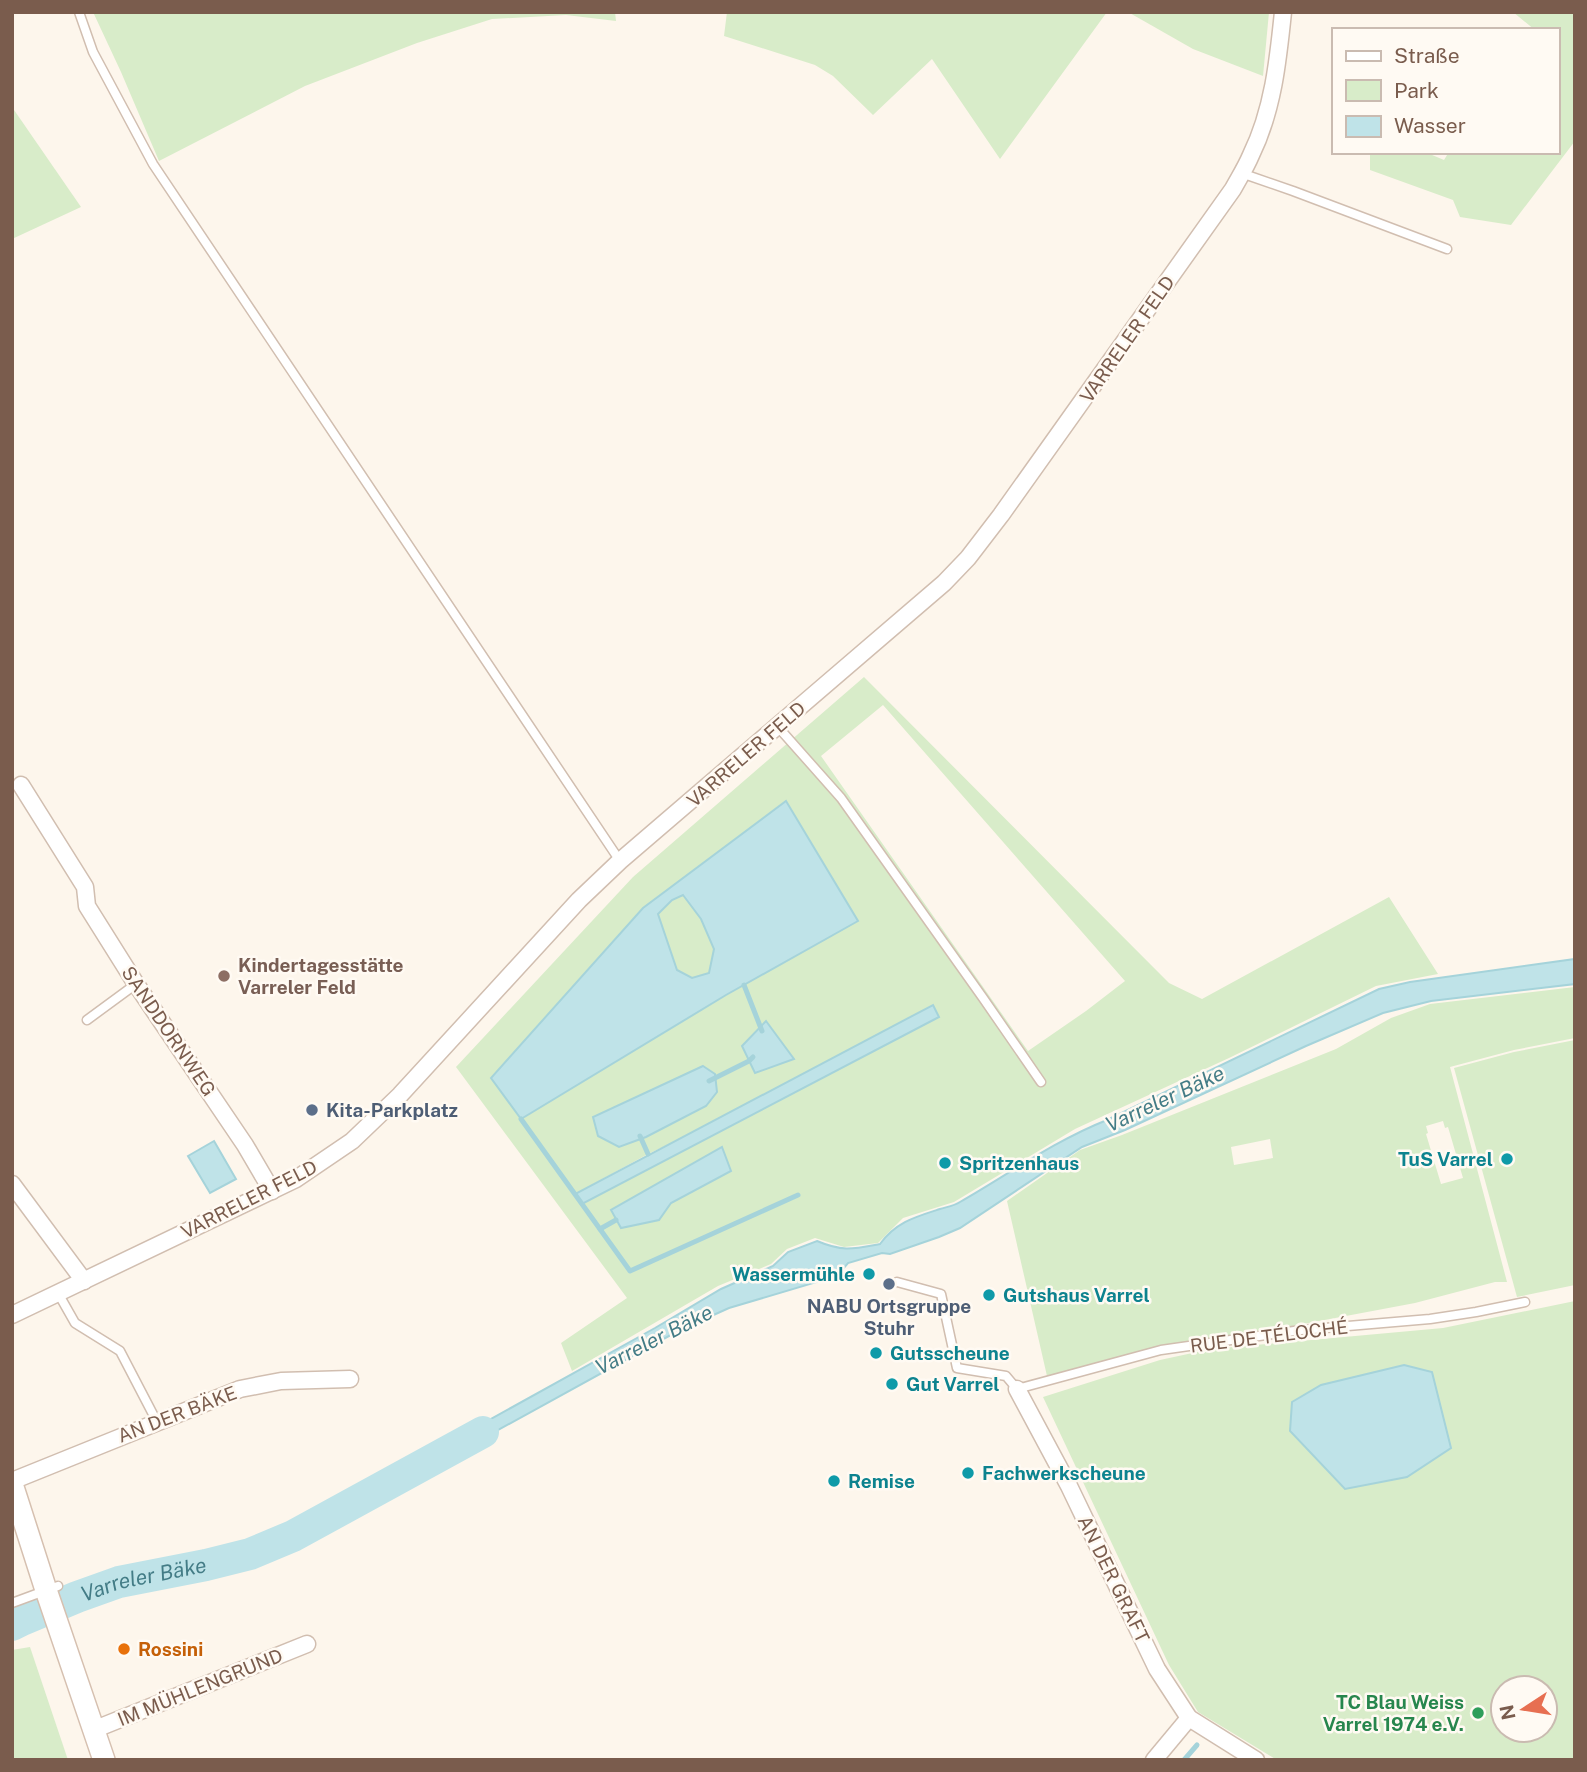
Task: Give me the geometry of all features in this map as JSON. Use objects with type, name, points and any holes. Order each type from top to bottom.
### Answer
[{"type":"main road","points":[[12,1482],[52,1588],[57,1620],[104,1760]]},
{"type":"street","name":"VARRELER FELD","points":[[12,1315],[296,1179],[352,1141],[400,1095],[579,900],[620,861],[928,597],[968,558],[1002,515],[1233,189],[1259,137],[1273,90],[1283,12]]},
{"type":"street","name":"SANDDORNWEG","points":[[21,785],[80,864],[87,906],[136,984],[245,1145],[272,1191]]},
{"type":"street","points":[[12,1184],[84,1281]]},
{"type":"street","name":"AN DER BÄKE","points":[[12,1482],[240,1389],[281,1381],[350,1379]]},
{"type":"street","name":"AN DER GRAFT","points":[[1017,1389],[1069,1486],[1157,1669],[1189,1718]]},
{"type":"street","name":"IM MÜHLENGRUND","points":[[93,1730],[307,1644]]},
{"type":"street","points":[[1154,1760],[1189,1718],[1256,1760]]},
{"type":"lane","points":[[79,12],[93,51],[153,164],[620,861]]},
{"type":"lane","points":[[1241,173],[1447,249]]},
{"type":"lane","points":[[778,727],[841,798],[1041,1082]]},
{"type":"lane","points":[[87,1020],[136,984]]},
{"type":"lane","points":[[897,1282],[941,1294],[957,1368],[1006,1376],[1017,1389]]},
{"type":"lane","points":[[58,1293],[75,1323],[120,1351],[158,1422]]},
{"type":"lane","name":"RUE DE TÉLOCHÉ","points":[[1017,1389],[1161,1350],[1301,1330],[1430,1319],[1525,1302]]},
{"type":"lane","points":[[12,1602],[52,1588]]},
{"type":"green space","points":[[93,12],[615,12],[616,21],[566,15],[492,19],[417,43],[305,86],[159,161]]},
{"type":"green space","points":[[727,12],[1107,12],[1000,159],[932,59],[873,115],[833,76],[815,65],[724,36]]},
{"type":"green space","points":[[1128,12],[1269,12],[1263,76],[1193,49]]},
{"type":"green space","points":[[1513,12],[1575,12],[1575,141],[1511,225],[1460,217],[1453,200],[1370,170],[1370,154],[1430,154],[1444,160],[1448,154],[1559,154],[1559,28],[1533,28]]},
{"type":"green space","points":[[12,107],[81,207],[12,239]]},
{"type":"green space","points":[[864,677],[1169,983],[1202,999],[1389,897],[1438,974],[1376,986],[1075,1129],[954,1202],[903,1218],[878,1243],[844,1247],[815,1238],[787,1249],[771,1264],[718,1286],[572,1371],[561,1343],[627,1298],[456,1067],[633,877]],"holes":[[[883,705],[1125,981],[1028,1051],[821,756]],[[786,801],[858,921],[726,995],[492,1078],[643,908]],[[938,1017],[582,1204],[575,1194],[648,1154]],[[706,1106],[646,1137],[619,1147],[598,1136],[593,1117]],[[722,1148],[731,1171],[671,1203],[611,1211]]]},
{"type":"green space","points":[[683,895],[701,919],[714,949],[709,973],[692,978],[677,970],[658,914],[672,900]]},
{"type":"green space","points":[[1575,987],[1575,1038],[1450,1067],[1507,1282],[1495,1282],[1415,1303],[1239,1336],[1157,1348],[1047,1376],[1007,1201],[1080,1150],[1336,1049],[1391,1018],[1430,1004]],"holes":[[[1443,1121],[1445,1128],[1448,1127],[1463,1178],[1441,1184],[1426,1126]],[[1270,1139],[1273,1158],[1234,1165],[1231,1147]]]},
{"type":"green space","points":[[1575,1040],[1575,1285],[1517,1297],[1454,1068]]},
{"type":"green space","points":[[1575,1301],[1575,1760],[1277,1760],[1198,1712],[1169,1665],[1043,1397],[1160,1360],[1211,1349],[1443,1328]]},
{"type":"green space","points":[[30,1647],[68,1760],[12,1760],[12,1650]]},
{"type":"water","points":[[786,801],[858,921],[726,995],[521,1119],[491,1078],[643,908]],"holes":[[[683,895],[701,919],[714,949],[709,973],[692,978],[677,970],[658,914],[672,900]]]},
{"type":"water","points":[[1575,959],[1575,984],[1431,1001],[1383,1013],[1306,1046],[1125,1130],[1082,1147],[960,1228],[890,1254],[882,1253],[848,1263],[837,1276],[729,1308],[678,1331],[460,1451],[446,1452],[453,1440],[721,1289],[773,1266],[788,1252],[817,1241],[834,1247],[848,1248],[880,1244],[893,1230],[907,1221],[958,1203],[1087,1128],[1379,989],[1410,982]]},
{"type":"water","points":[[933,1005],[939,1017],[582,1204],[575,1194]]},
{"type":"water","points":[[766,1021],[794,1059],[755,1073],[742,1046]]},
{"type":"water","points":[[703,1066],[715,1074],[717,1092],[706,1106],[646,1137],[619,1147],[598,1136],[593,1117]]},
{"type":"water","points":[[214,1141],[236,1179],[210,1193],[188,1156]]},
{"type":"water","points":[[722,1147],[731,1171],[671,1203],[659,1220],[621,1228],[611,1210]]},
{"type":"water","points":[[1404,1365],[1432,1372],[1451,1448],[1407,1477],[1345,1489],[1290,1431],[1292,1402],[1321,1385]]},
{"type":"waterway","points":[[744,985],[762,1031]]},
{"type":"waterway","points":[[709,1081],[753,1057]]},
{"type":"waterway","points":[[521,1119],[630,1271],[798,1195]]},
{"type":"waterway","points":[[640,1136],[648,1154]]},
{"type":"waterway","points":[[600,1229],[616,1220]]},
{"type":"waterway","name":"Varreler Bäke","points":[[12,1625],[119,1582],[250,1554],[293,1536],[483,1432]]},
{"type":"waterway","points":[[1184,1760],[1197,1745]]},
{"type":"place","name":"Kindertagesstätte Varreler Feld","points":[[224,976]]},
{"type":"place","name":"Kita-Parkplatz","points":[[312,1110]]},
{"type":"place","name":"TuS Varrel","points":[[1507,1159]]},
{"type":"place","name":"Spritzenhaus","points":[[945,1163]]},
{"type":"place","name":"Wassermühle","points":[[869,1274]]},
{"type":"place","name":"NABU Ortsgruppe Stuhr","points":[[889,1284]]},
{"type":"place","name":"Gutshaus Varrel","points":[[989,1295]]},
{"type":"place","name":"Gutsscheune","points":[[876,1353]]},
{"type":"place","name":"Gut Varrel","points":[[892,1384]]},
{"type":"place","name":"Fachwerkscheune","points":[[968,1473]]},
{"type":"place","name":"Remise","points":[[834,1481]]},
{"type":"place","name":"Rossini","points":[[124,1649]]},
{"type":"place","name":"TC Blau Weiss Varrel 1974 e.V.","points":[[1478,1713]]}]
